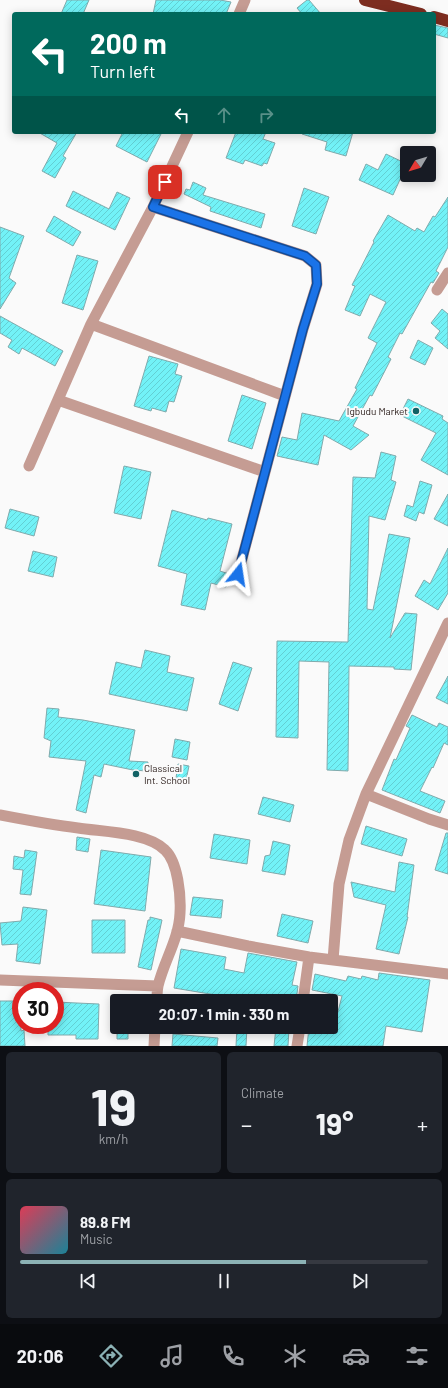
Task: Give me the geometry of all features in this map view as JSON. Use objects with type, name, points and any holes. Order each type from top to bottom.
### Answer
[{"type":"highway","points":[[365,0],[413,12]]},
{"type":"highway","points":[[436,18],[448,21]]},
{"type":"street","points":[[240,12],[245,0]]},
{"type":"street","points":[[29,466],[91,324],[153,207],[187,134]]},
{"type":"street","points":[[153,207],[305,256],[316,265],[317,284],[303,329],[238,574]]},
{"type":"street","points":[[437,290],[448,273]]},
{"type":"street","points":[[91,324],[285,396]]},
{"type":"street","points":[[58,400],[265,472]]},
{"type":"street","points":[[333,960],[339,884],[349,840],[366,794],[444,641],[448,624]]},
{"type":"street","points":[[366,794],[448,825]]},
{"type":"street","points":[[0,815],[77,828],[134,835],[145,838],[165,849],[172,859],[176,873],[180,913],[177,931],[158,986],[157,994]]},
{"type":"street","points":[[177,931],[309,957],[448,974]]},
{"type":"street","points":[[304,994],[309,957]]},
{"type":"street","points":[[0,980],[158,986]]},
{"type":"street","points":[[154,1046],[155,1034]]},
{"type":"street","points":[[297,1046],[299,1034]]},
{"type":"building","points":[[67,0],[89,0],[84,12],[62,12]]},
{"type":"building","points":[[156,0],[220,0],[231,2],[227,12],[153,12]]},
{"type":"building","points":[[309,0],[319,12],[300,12],[297,8]]},
{"type":"building","points":[[436,25],[448,28],[448,38],[436,35]]},
{"type":"building","points":[[41,134],[76,134],[63,156],[66,158],[55,178],[42,171],[57,143]]},
{"type":"building","points":[[122,134],[161,134],[147,162],[116,146]]},
{"type":"building","points":[[235,134],[265,134],[263,139],[275,143],[267,164],[264,163],[262,166],[245,160],[243,164],[226,158]]},
{"type":"building","points":[[302,134],[352,134],[346,156],[325,150],[327,142]]},
{"type":"building","points":[[386,154],[400,161],[400,180],[393,195],[359,180],[366,164],[378,170]]},
{"type":"building","points":[[193,182],[206,188],[203,195],[265,214],[261,228],[210,211],[211,207],[184,194],[186,189],[190,190]]},
{"type":"building","points":[[304,188],[329,197],[316,234],[292,226]]},
{"type":"building","points":[[73,191],[109,209],[117,192],[130,198],[115,230],[66,206]]},
{"type":"building","points":[[448,197],[448,247],[436,271],[439,273],[433,283],[431,282],[402,334],[400,333],[388,357],[391,359],[372,396],[370,395],[353,426],[369,435],[351,450],[324,435],[318,465],[277,456],[282,437],[297,440],[302,413],[339,421],[357,389],[355,388],[377,343],[368,338],[386,302],[370,294],[360,316],[345,310],[355,286],[352,285],[374,242],[373,241],[388,215],[415,231],[417,228],[424,232],[433,216],[435,217]]},
{"type":"building","points":[[54,216],[81,232],[73,246],[46,231]]},
{"type":"building","points":[[0,227],[24,236],[9,278],[16,283],[0,309]]},
{"type":"building","points":[[77,255],[98,261],[83,310],[62,303]]},
{"type":"building","points":[[442,309],[448,314],[448,349],[435,338],[440,331],[431,323]]},
{"type":"building","points":[[0,316],[63,351],[55,366],[22,348],[19,354],[8,347],[12,340],[0,333]]},
{"type":"building","points":[[418,340],[433,348],[425,365],[410,358]]},
{"type":"building","points":[[149,356],[178,364],[175,374],[182,376],[174,402],[169,401],[166,412],[152,408],[151,411],[134,406]]},
{"type":"building","points":[[242,395],[266,403],[252,449],[228,441]]},
{"type":"building","points":[[408,399],[443,416],[442,419],[448,423],[448,475],[421,460],[436,433],[400,415]]},
{"type":"building","points":[[381,452],[396,456],[391,480],[396,482],[385,520],[369,516],[367,609],[373,610],[389,534],[410,538],[390,638],[405,613],[417,614],[411,670],[394,669],[394,667],[349,666],[348,771],[327,770],[329,662],[299,661],[298,738],[276,737],[277,641],[348,642],[353,477],[375,478]]},
{"type":"building","points":[[124,466],[151,472],[141,519],[114,513]]},
{"type":"building","points":[[420,481],[432,485],[424,514],[419,512],[416,521],[404,516],[407,505],[413,507]]},
{"type":"building","points":[[448,494],[448,526],[434,519]]},
{"type":"building","points":[[10,509],[39,517],[34,536],[5,528]]},
{"type":"building","points":[[172,510],[207,520],[208,518],[232,524],[220,571],[229,574],[226,587],[211,583],[205,610],[181,605],[187,574],[158,566]]},
{"type":"building","points":[[448,548],[448,593],[438,610],[415,596],[424,580],[430,584]]},
{"type":"building","points":[[33,551],[57,557],[53,577],[28,571]]},
{"type":"building","points":[[145,650],[170,656],[167,672],[194,678],[187,711],[109,694],[116,662],[141,668]]},
{"type":"building","points":[[233,662],[252,668],[238,711],[219,704]]},
{"type":"building","points":[[448,676],[448,704],[436,698]]},
{"type":"building","points":[[47,708],[59,709],[58,717],[83,720],[135,730],[129,761],[148,762],[147,771],[133,770],[104,764],[101,777],[94,775],[86,813],[76,810],[86,761],[49,757],[51,741],[44,738]]},
{"type":"building","points":[[412,715],[437,727],[439,723],[448,727],[448,745],[444,743],[433,768],[432,767],[420,791],[445,801],[440,813],[382,790],[394,759],[396,760],[410,728],[406,726]]},
{"type":"building","points":[[175,739],[190,742],[187,760],[172,757]]},
{"type":"building","points":[[178,764],[189,766],[186,780],[176,778]]},
{"type":"building","points":[[263,797],[294,805],[290,822],[258,814]]},
{"type":"building","points":[[366,826],[407,839],[402,856],[361,844]]},
{"type":"building","points":[[446,833],[448,833],[448,874],[435,870]]},
{"type":"building","points":[[214,834],[250,840],[247,864],[210,858]]},
{"type":"building","points":[[77,837],[90,839],[88,852],[76,850]]},
{"type":"building","points":[[273,841],[290,845],[285,875],[262,871],[265,856],[270,855]]},
{"type":"building","points":[[25,850],[37,852],[31,895],[20,894],[23,870],[13,869],[14,856],[24,858]]},
{"type":"building","points":[[101,850],[151,857],[145,911],[94,904]]},
{"type":"building","points":[[399,862],[414,865],[408,917],[399,954],[376,949],[386,905],[354,897],[351,882],[395,892]]},
{"type":"building","points":[[193,897],[223,900],[221,918],[190,915]]},
{"type":"building","points":[[23,907],[47,910],[40,964],[16,961],[18,944],[2,945],[0,923],[21,921]]},
{"type":"building","points":[[282,914],[313,921],[308,943],[277,936]]},
{"type":"building","points":[[150,917],[162,920],[151,970],[138,967],[148,920],[150,920]]},
{"type":"building","points":[[92,920],[125,920],[125,953],[92,953]]},
{"type":"building","points":[[181,949],[226,957],[224,969],[244,973],[248,953],[297,962],[292,985],[298,986],[297,994],[210,994],[174,988]]},
{"type":"building","points":[[379,973],[430,980],[422,1032],[386,1026],[383,1046],[307,1046],[308,1034],[338,1034],[338,1012],[342,996],[312,990],[315,974],[346,981],[348,976],[361,979],[362,976],[378,980]]},
{"type":"building","points":[[0,1001],[12,1001],[12,1034],[24,1034],[25,1046],[0,1046]]},
{"type":"building","points":[[64,1002],[99,1004],[98,1039],[76,1039],[76,1035],[48,1035],[64,1034]]},
{"type":"building","points":[[117,1034],[128,1034],[128,1039],[117,1039]]},
{"type":"building","points":[[173,1034],[218,1038],[217,1046],[172,1046]]},
{"type":"building","points":[[237,1034],[247,1034],[246,1046],[236,1046]]},
{"type":"building","points":[[275,1034],[289,1034],[288,1046],[274,1046]]},
{"type":"place","name":"Igbudu Market","points":[[416,411]]},
{"type":"place","name":"Classical Int. School","points":[[136,774]]},
{"type":"route","points":[[165,182],[153,207],[305,256],[316,265],[317,284],[303,329],[238,574]]}]
